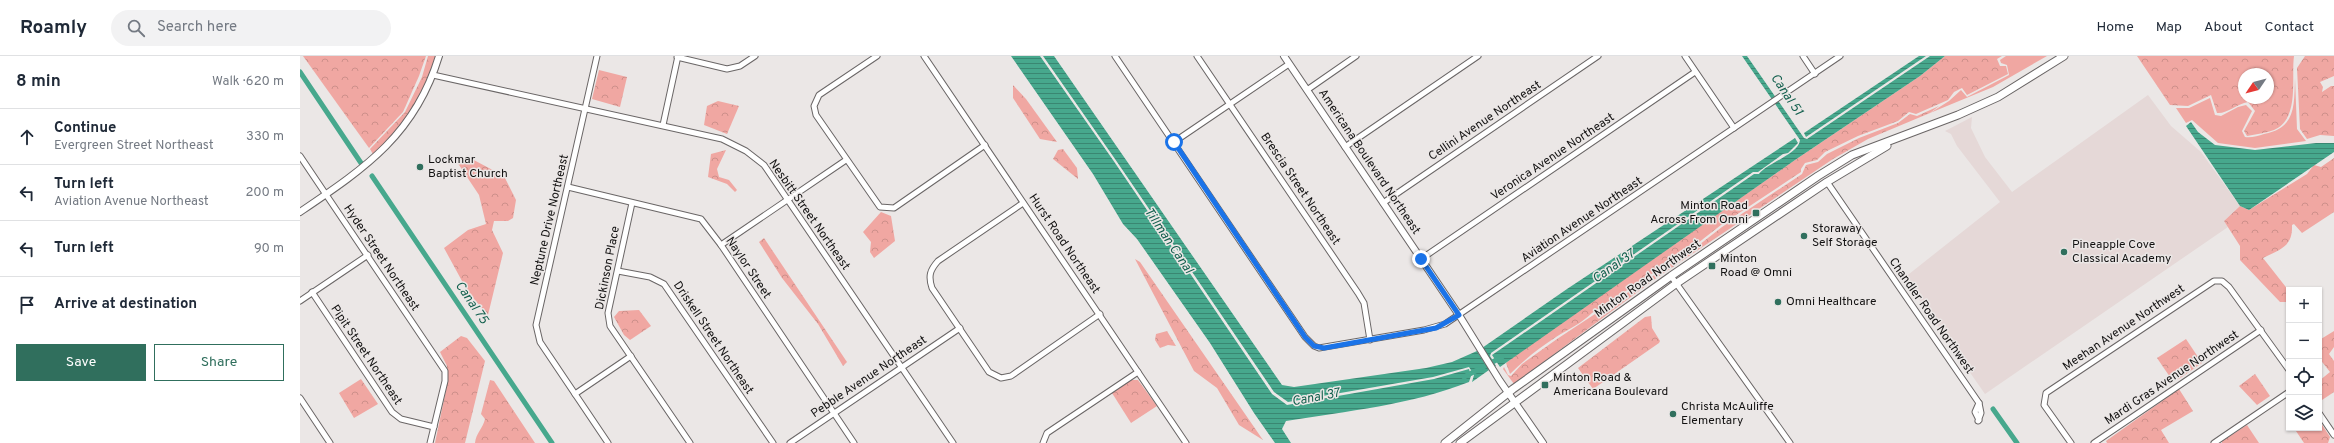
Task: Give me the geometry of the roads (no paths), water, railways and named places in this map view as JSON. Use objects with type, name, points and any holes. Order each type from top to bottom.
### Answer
[{"type":"main road","name":"Minton Road Northwest","points":[[1445,443],[1508,392],[1671,276],[1846,158],[1958,115],[1998,97],[2064,56]]},
{"type":"main road","name":"Minton Road Northwest","points":[[1460,443],[1677,283],[1872,153],[1918,130]]},
{"type":"street","points":[[300,212],[367,165],[388,146],[420,103],[439,56]]},
{"type":"street","name":"Neptune Drive Northeast","points":[[575,394],[536,334],[536,325],[597,56]]},
{"type":"street","points":[[662,125],[677,56],[727,69],[740,66],[755,56]]},
{"type":"street","points":[[877,56],[819,96],[814,106],[816,115],[875,202],[880,207],[888,209],[894,208],[985,145]]},
{"type":"street","name":"Hurst Road Northeast","points":[[924,56],[1186,443]]},
{"type":"street","points":[[1115,56],[1174,142],[1289,64]]},
{"type":"street","name":"Brescia Street Northeast","points":[[1197,56],[1362,299],[1370,340]]},
{"type":"street","name":"Americana Boulevard Northeast","points":[[1284,56],[1459,315],[1500,381],[1543,443]]},
{"type":"street","points":[[1307,90],[1356,56]]},
{"type":"street","points":[[1345,147],[1478,56]]},
{"type":"street","name":"Cellini Avenue Northeast","points":[[1383,203],[1598,56]]},
{"type":"street","points":[[1685,56],[1734,128]]},
{"type":"street","points":[[1803,56],[1814,74]]},
{"type":"street","name":"Aviation Avenue Northeast","points":[[1174,142],[1305,337],[1314,346],[1324,348],[1436,328],[1459,315],[1840,56]]},
{"type":"street","name":"Veronica Avenue Northeast","points":[[1421,259],[1695,72]]},
{"type":"street","name":"Nesbitt Street Northeast","points":[[433,74],[585,110],[662,125],[722,139],[746,151],[764,165],[953,443]]},
{"type":"street","name":"Hyder Street Northeast","points":[[300,156],[445,371],[445,381],[434,427]]},
{"type":"street","points":[[721,245],[846,160]]},
{"type":"street","name":"Chandler Road Northwest","points":[[1827,182],[1979,403],[1975,412],[1978,420]]},
{"type":"street","name":"Naylor Street","points":[[568,187],[701,219],[721,245],[854,443]]},
{"type":"street","name":"Dickinson Place","points":[[632,203],[608,313],[610,326],[690,443]]},
{"type":"street","points":[[1023,203],[938,261],[931,270],[929,279],[932,288],[989,372],[1001,378],[1010,376],[1100,314]]},
{"type":"street","points":[[300,301],[368,255]]},
{"type":"street","name":"Driskell Street Northeast","points":[[618,270],[650,277],[664,284],[773,443]]},
{"type":"street","points":[[1671,276],[1790,443]]},
{"type":"street","name":"Meehan Avenue Northwest","points":[[2071,443],[2046,408],[2044,400],[2046,393],[2207,284],[2222,281],[2232,290],[2261,330]]},
{"type":"street","name":"Pipit Street Northeast","points":[[312,292],[392,412],[401,419],[434,427]]},
{"type":"street","name":"Pebble Avenue Northeast","points":[[790,443],[960,328]]},
{"type":"street","points":[[2261,330],[2286,366]]},
{"type":"street","name":"Mardi Gras Avenue Northwest","points":[[2094,443],[2261,330]]},
{"type":"street","points":[[608,443],[575,394],[631,356]]},
{"type":"street","points":[[1043,443],[1047,433],[1138,372]]},
{"type":"street","points":[[2214,443],[2286,394]]},
{"type":"street","points":[[300,398],[330,443]]},
{"type":"street","points":[[2322,417],[2334,434]]},
{"type":"street","points":[[430,443],[434,427]]},
{"type":"water","name":"Tillman Canal","points":[[1011,56],[1040,56],[1113,160],[1272,394],[1287,405],[1434,379],[1469,369],[1471,376],[1469,382],[1447,390],[1402,402],[1286,421],[1282,429],[1291,443],[1275,443],[1254,413],[1210,343],[1137,239],[1123,224],[1093,174]]},
{"type":"water","points":[[1043,56],[1054,56],[1282,385],[1294,387],[1426,368],[1452,362],[1477,351],[1489,370],[1472,382],[1474,375],[1469,367],[1433,377],[1288,402],[1274,392]]},
{"type":"water","points":[[1742,56],[1747,56],[1804,138],[1807,139],[1930,56],[1945,56],[1920,76],[1795,160],[1500,367],[1492,355],[1754,174],[1759,174],[1789,154],[1798,145],[1800,140]]},
{"type":"water","points":[[1919,56],[1926,56],[1806,137],[1804,133]]},
{"type":"water","points":[[2191,122],[2198,132],[2215,145],[2255,150],[2316,143],[2334,143],[2334,152],[2249,210],[2240,206],[2186,126]]},
{"type":"water","points":[[1795,138],[1798,143],[1788,153],[1783,154],[1758,172],[1753,172],[1491,353],[1490,356],[1496,366],[1494,367],[1482,348],[1567,289]]},
{"type":"waterway","name":"Canal 75","points":[[300,72],[361,163]]},
{"type":"waterway","name":"Canal 75","points":[[372,176],[552,443]]},
{"type":"waterway","name":"Canal 37","points":[[1464,377],[1502,357]]},
{"type":"waterway","points":[[1993,409],[2017,443]]},
{"type":"place","name":"Lockmar Baptist Church","points":[[420,167]]},
{"type":"place","name":"Minton Road Across From Omni","points":[[1756,213]]},
{"type":"place","name":"Storaway Self Storage","points":[[1804,236]]},
{"type":"place","name":"Pineapple Cove Classical Academy","points":[[2064,252]]},
{"type":"place","name":"Minton Road @ Omni","points":[[1712,266]]},
{"type":"place","name":"Omni Healthcare","points":[[1778,302]]},
{"type":"place","name":"Minton Road & Americana Boulevard","points":[[1545,385]]},
{"type":"place","name":"Christa McAuliffe Elementary","points":[[1673,414]]},
{"type":"water label","name":"Canal 51","points":[[1786,95]]}]
